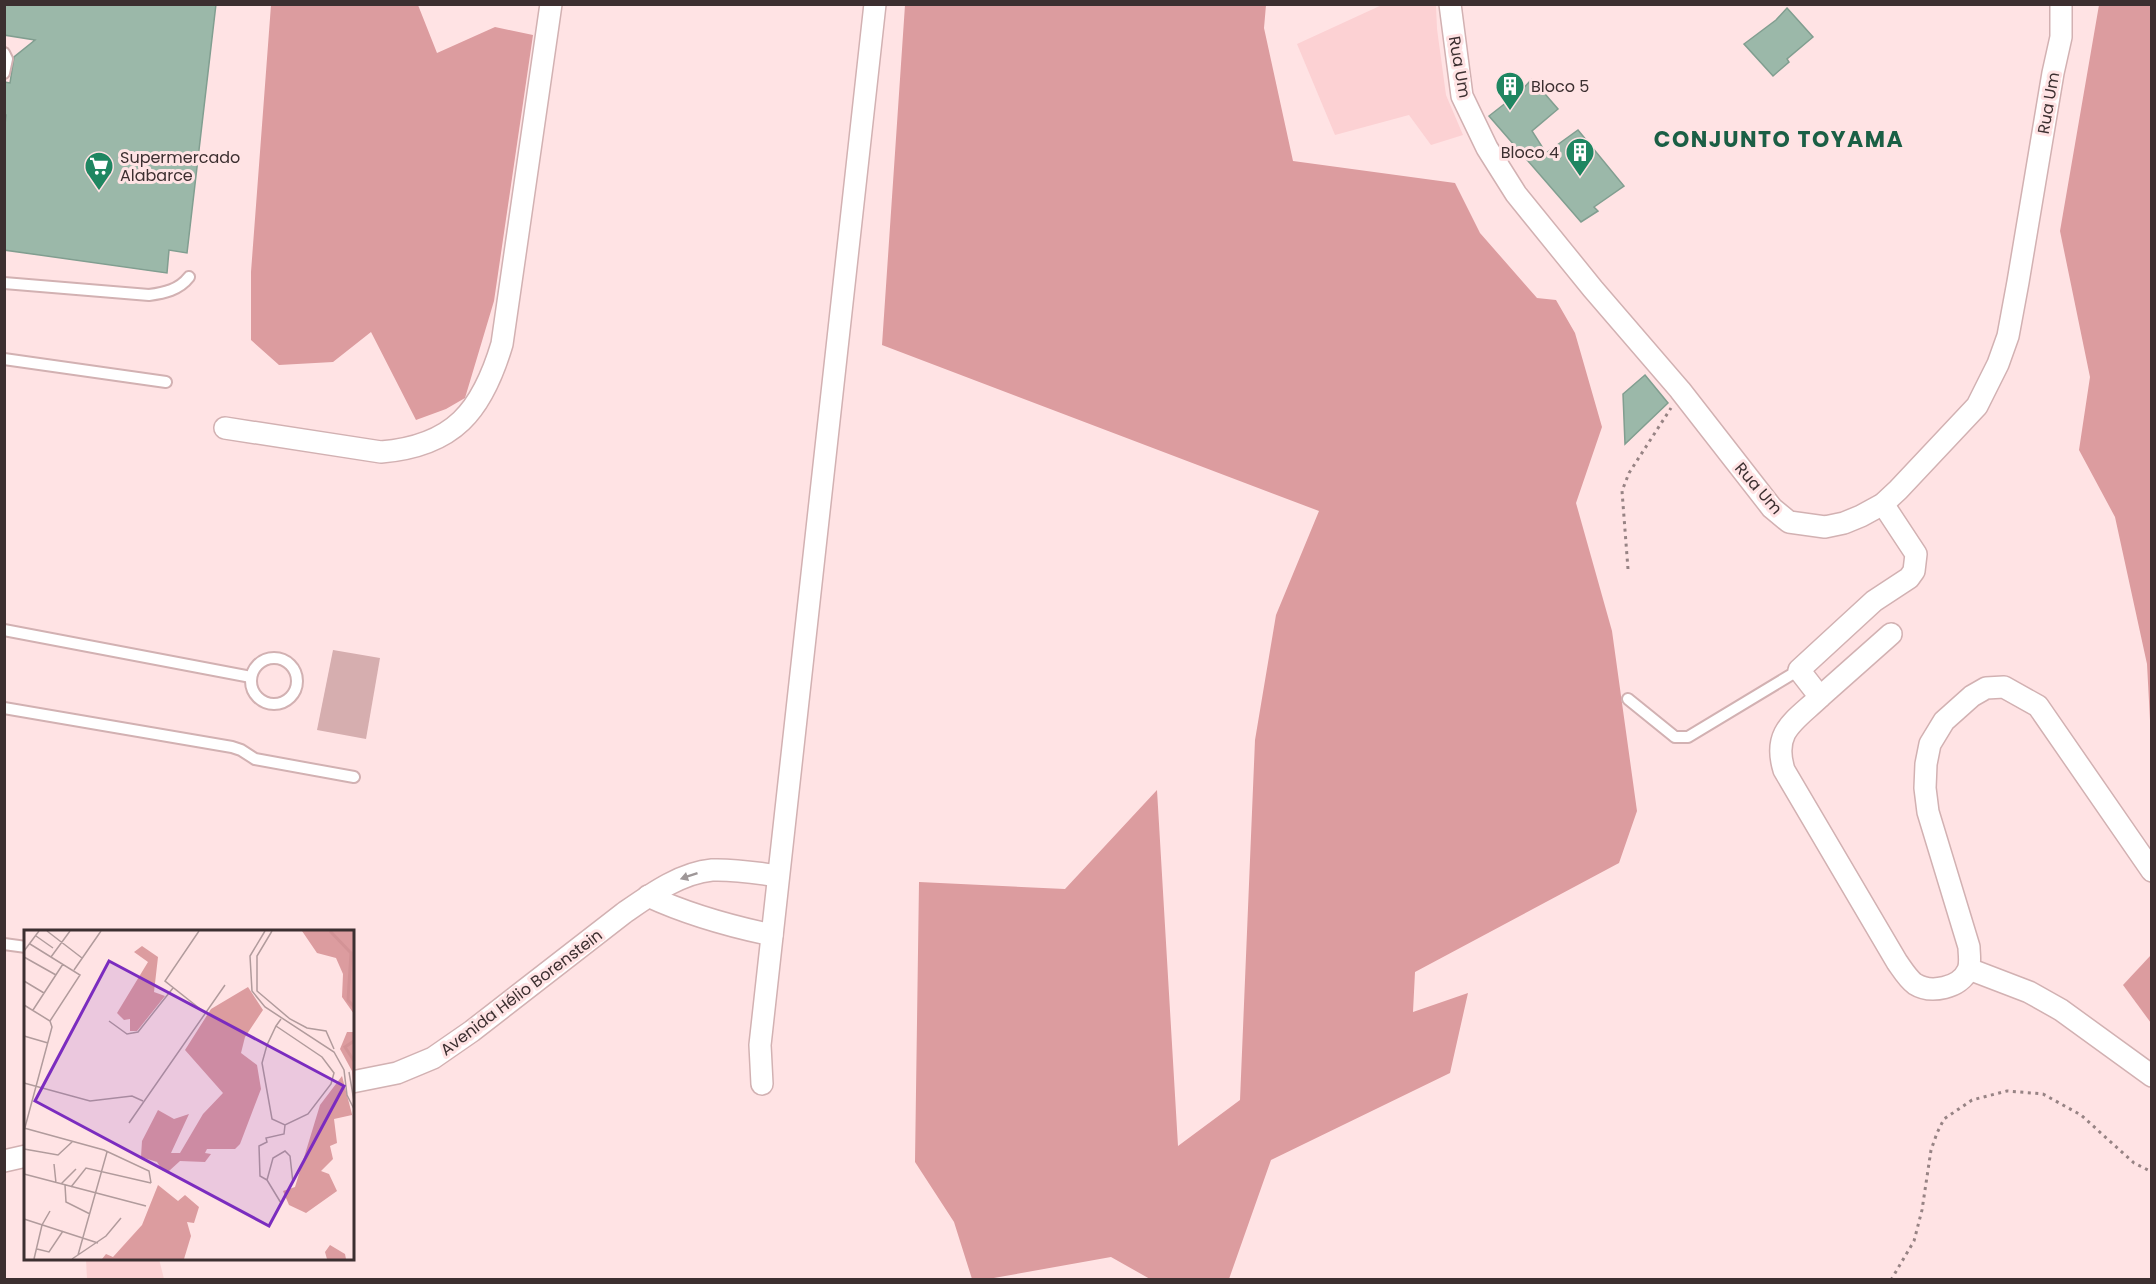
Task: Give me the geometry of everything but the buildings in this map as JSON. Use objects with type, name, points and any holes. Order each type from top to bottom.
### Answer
[{"type":"street","points":[[225,428],[381,452],[404,450],[427,442],[465,420],[490,380],[502,344],[551,4]]},
{"type":"street","points":[[762,1084],[760,1045],[875,4]]},
{"type":"street","name":"Rua Um","points":[[1450,4],[1462,96],[1487,148],[1516,194],[1680,390],[1772,508],[1789,522],[1825,527],[1861,516],[1883,504],[1898,490],[1977,406],[1998,364],[2008,336],[2061,38],[2061,4]]},
{"type":"street","points":[[1820,697],[1799,670],[1874,601],[1909,578],[1914,571],[1916,554],[1883,504]]},
{"type":"street","points":[[1891,634],[1784,732],[1779,755],[1784,770],[1897,962],[1914,983],[1924,988],[1943,988],[1963,977],[1969,969],[1969,947],[1928,812],[1925,780],[1930,744],[1944,721],[1972,696],[1986,688],[2004,687],[2038,706],[2151,871]]},
{"type":"street","name":"Avenida Hélio Borenstein","points":[[354,1082],[397,1073],[433,1058],[472,1031],[648,896],[677,881],[711,870],[734,870],[778,876]]},
{"type":"street","points":[[648,896],[726,926],[772,935]]},
{"type":"street","points":[[1969,969],[2029,992],[2061,1010],[2151,1076]]},
{"type":"street","points":[[4,1161],[24,1156]]},
{"type":"lane","points":[[4,54],[7,59],[4,73]]},
{"type":"lane","points":[[4,283],[149,295],[176,288],[189,277]]},
{"type":"lane","points":[[4,359],[166,382]]},
{"type":"lane","points":[[4,630],[251,677]]},
{"type":"lane","points":[[266,659],[282,659],[294,670],[297,685],[289,699],[274,704],[259,699],[254,693],[251,677],[254,670],[266,659]]},
{"type":"lane","points":[[1628,699],[1675,737],[1688,737],[1799,670]]},
{"type":"lane","points":[[4,708],[232,747],[255,759],[354,777]]},
{"type":"lane","points":[[4,944],[24,946]]},
{"type":"path","points":[[1628,569],[1622,490],[1629,473],[1665,420],[1680,390]]},
{"type":"path","points":[[1892,1280],[1914,1241],[1922,1209],[1931,1150],[1937,1133],[1944,1119],[1972,1100],[2007,1091],[2043,1094],[2081,1114],[2134,1163],[2151,1172]]},
{"type":"shaded area","points":[[1384,4],[1436,5],[1446,95],[1463,135],[1431,145],[1409,115],[1335,135],[1297,44]]},
{"type":"shaded area","points":[[271,5],[418,5],[437,53],[495,27],[533,35],[494,301],[465,398],[446,409],[416,420],[371,332],[333,362],[279,365],[251,340],[251,272]]},
{"type":"shaded area","points":[[905,5],[1266,5],[1264,28],[1293,161],[1455,183],[1480,233],[1537,298],[1556,300],[1575,333],[1602,427],[1576,503],[1612,631],[1637,811],[1619,863],[1415,972],[1413,1012],[1468,993],[1450,1073],[1271,1160],[1229,1279],[1150,1279],[1111,1257],[988,1279],[972,1279],[954,1222],[915,1162],[919,882],[1065,889],[1157,790],[1178,1146],[1240,1100],[1255,740],[1276,615],[1319,511],[882,345]]},
{"type":"shaded area","points":[[2099,5],[2151,5],[2151,739],[2147,664],[2115,517],[2079,450],[2090,377],[2060,231]]},
{"type":"shaded area","points":[[333,650],[380,658],[366,739],[317,730]]},
{"type":"shaded area","points":[[2151,955],[2151,1023],[2123,985]]},
{"type":"shaded area","points":[[86,1260],[159,1260],[164,1279],[87,1279]]},
{"type":"place","name":"Bloco 5","points":[[1510,112]]},
{"type":"place","name":"Bloco 4","points":[[1580,178]]},
{"type":"place","name":"Supermercado Alabarce","points":[[99,192]]},
{"type":"district","name":"CONJUNTO TOYAMA","points":[[1779,139]]}]
